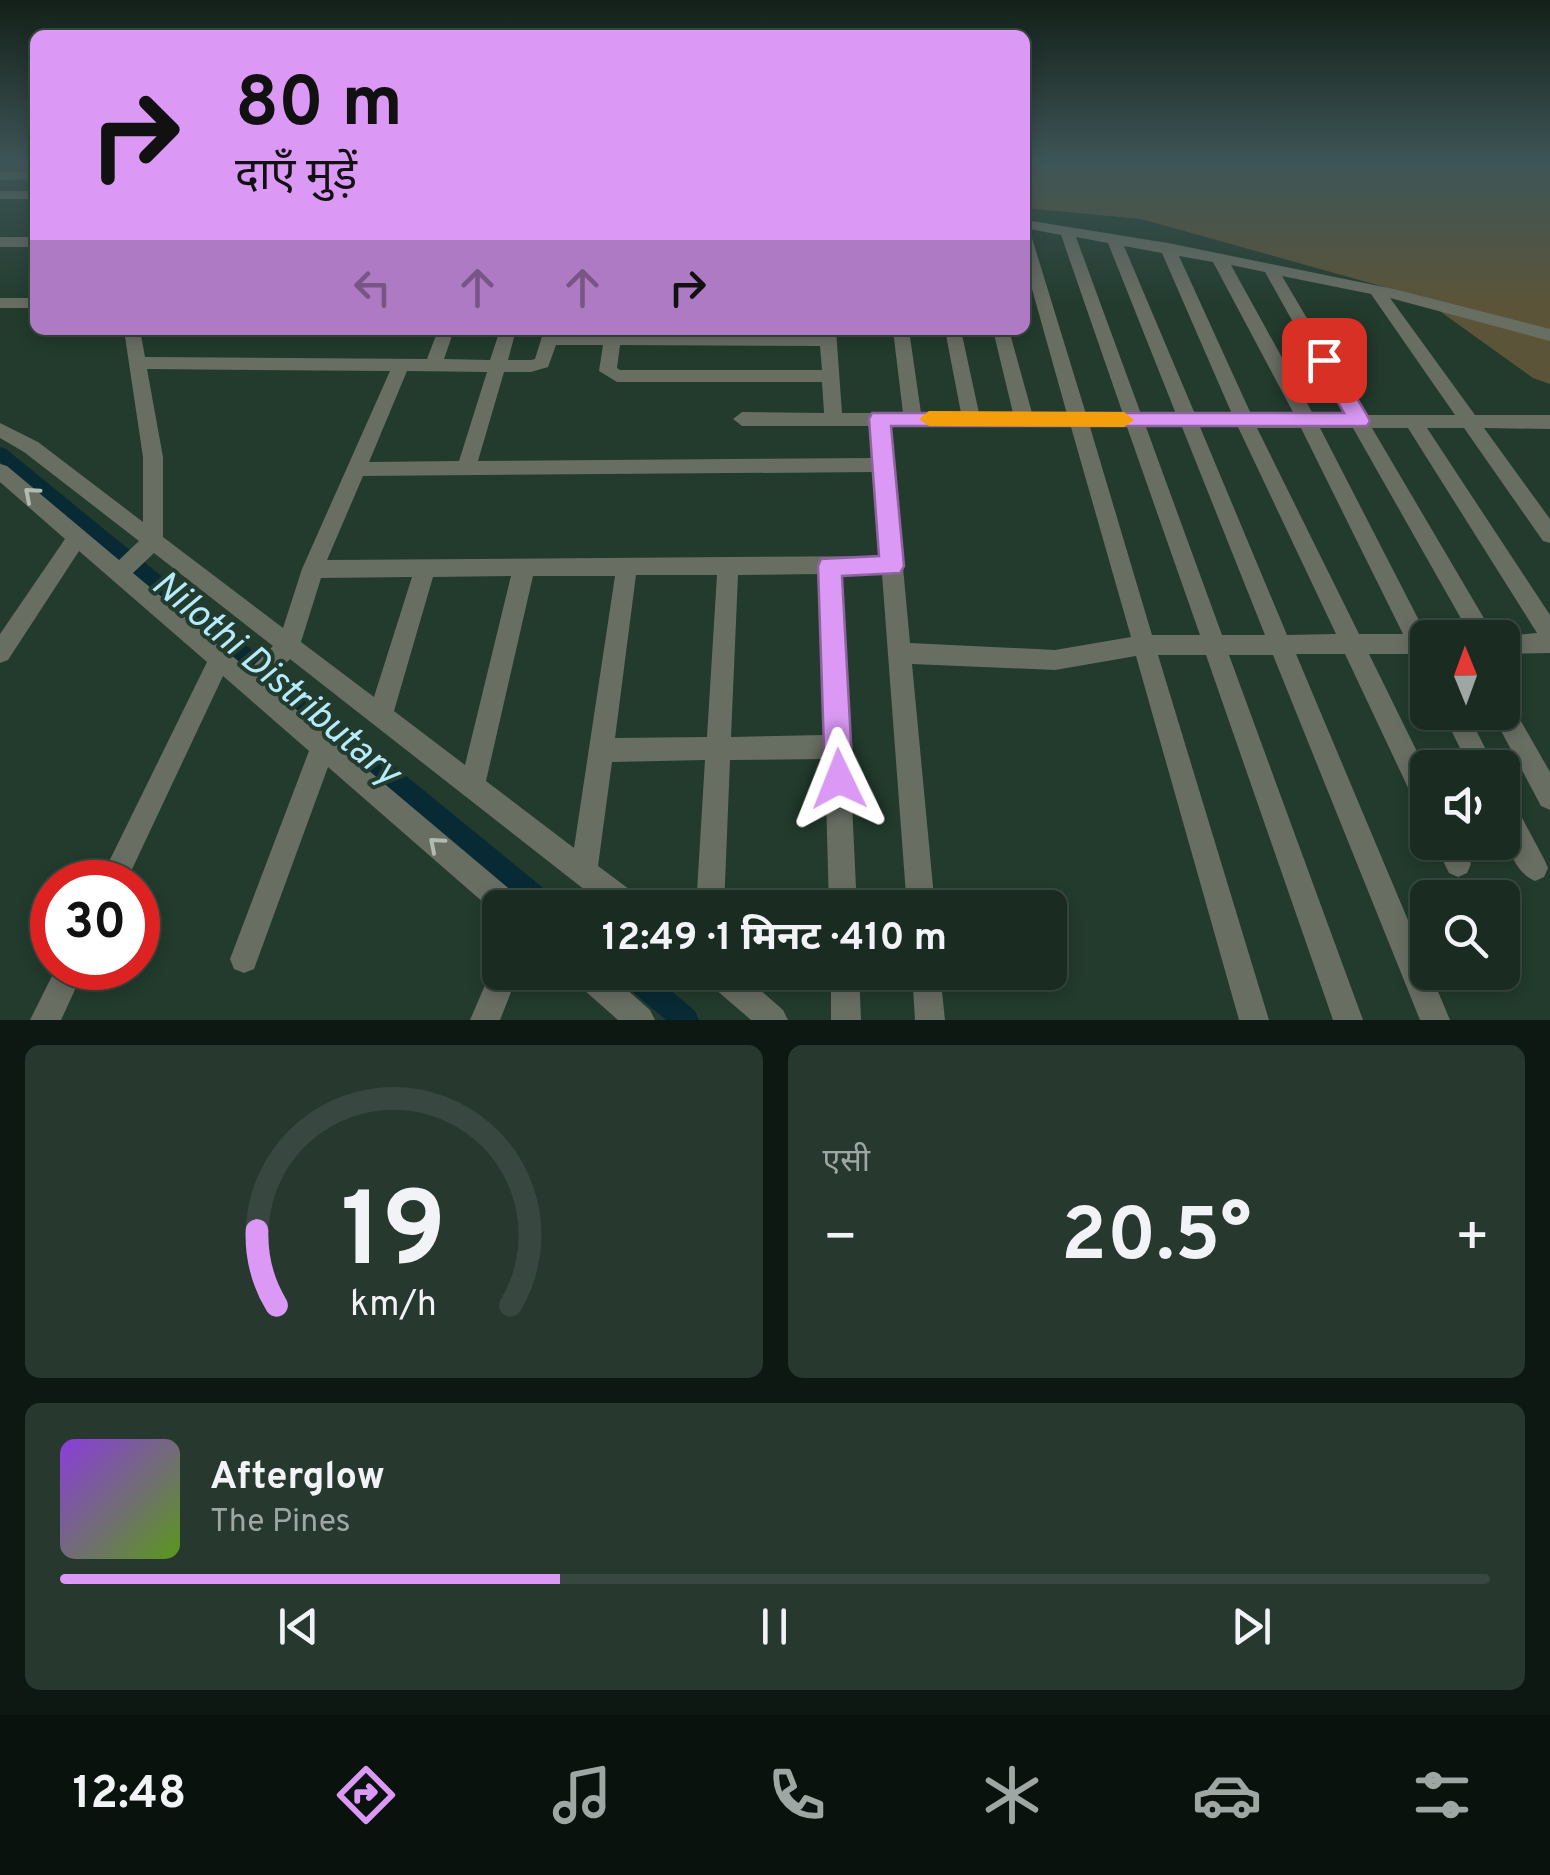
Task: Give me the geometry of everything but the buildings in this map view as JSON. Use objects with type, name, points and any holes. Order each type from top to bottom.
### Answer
[{"type":"street","points":[[1030,225],[1378,290],[1550,335]]},
{"type":"street","points":[[1066,229],[1348,1020]]},
{"type":"street","points":[[1113,238],[1435,1020]]},
{"type":"street","points":[[0,242],[30,242]]},
{"type":"street","points":[[1168,248],[1244,420],[1410,765]]},
{"type":"street","points":[[1030,255],[1254,1020]]},
{"type":"street","points":[[1219,258],[1410,621]]},
{"type":"street","points":[[1270,268],[1474,620]]},
{"type":"street","points":[[1378,290],[1550,535]]},
{"type":"street","points":[[0,303],[30,303]]},
{"type":"street","points":[[124,569],[150,546],[153,457],[132,335]]},
{"type":"street","points":[[434,363],[444,335]]},
{"type":"street","points":[[466,468],[507,335]]},
{"type":"street","points":[[135,363],[498,366],[542,363],[551,335]]},
{"type":"street","points":[[563,335],[612,339],[828,335],[833,418]]},
{"type":"street","points":[[902,335],[913,419]]},
{"type":"street","points":[[954,335],[971,419]]},
{"type":"street","points":[[1002,335],[1024,420]]},
{"type":"street","points":[[612,339],[608,371],[616,376],[831,376]]},
{"type":"street","points":[[255,682],[284,653],[312,569],[402,363]]},
{"type":"street","points":[[742,419],[1550,422]]},
{"type":"street","points":[[880,419],[919,890]]},
{"type":"street","points":[[1413,421],[1550,634]]},
{"type":"street","points":[[0,430],[30,448],[284,653],[381,714],[608,890]]},
{"type":"street","points":[[356,469],[884,465]]},
{"type":"street","points":[[0,471],[124,569],[220,660],[255,682],[489,890]]},
{"type":"street","points":[[0,653],[78,536]]},
{"type":"street","points":[[711,890],[728,566]]},
{"type":"street","points":[[830,566],[842,890]]},
{"type":"street","points":[[312,569],[892,566]]},
{"type":"street","points":[[584,872],[627,567]]},
{"type":"street","points":[[381,714],[425,568]]},
{"type":"street","points":[[473,783],[524,568]]},
{"type":"street","points":[[899,653],[1055,660],[1144,646],[1351,644],[1410,649]]},
{"type":"street","points":[[1520,644],[1550,644]]},
{"type":"street","points":[[123,860],[220,660]]},
{"type":"street","points":[[1513,730],[1550,797]]},
{"type":"street","points":[[244,959],[323,746]]},
{"type":"street","points":[[601,750],[838,746]]},
{"type":"street","points":[[1520,840],[1535,868]]},
{"type":"street","points":[[45,1020],[59,990]]},
{"type":"street","points":[[484,1020],[496,990]]},
{"type":"street","points":[[603,990],[629,1015]]},
{"type":"street","points":[[738,990],[774,1020]]},
{"type":"street","points":[[845,990],[846,1020]]},
{"type":"street","points":[[928,990],[930,1020]]},
{"type":"shaded area","points":[[1063,212],[1550,212],[1550,384],[1533,378],[1420,297],[1141,219]]},
{"type":"waterway","name":"Nilothi Distributary","points":[[0,453],[528,890]]},
{"type":"waterway","name":"Nilothi Distributary","points":[[650,990],[686,1020]]},
{"type":"slow traffic","points":[[929,419],[1124,420]]},
{"type":"route","points":[[839,779],[830,566],[892,566],[880,419],[1359,421],[1324,360]]}]
